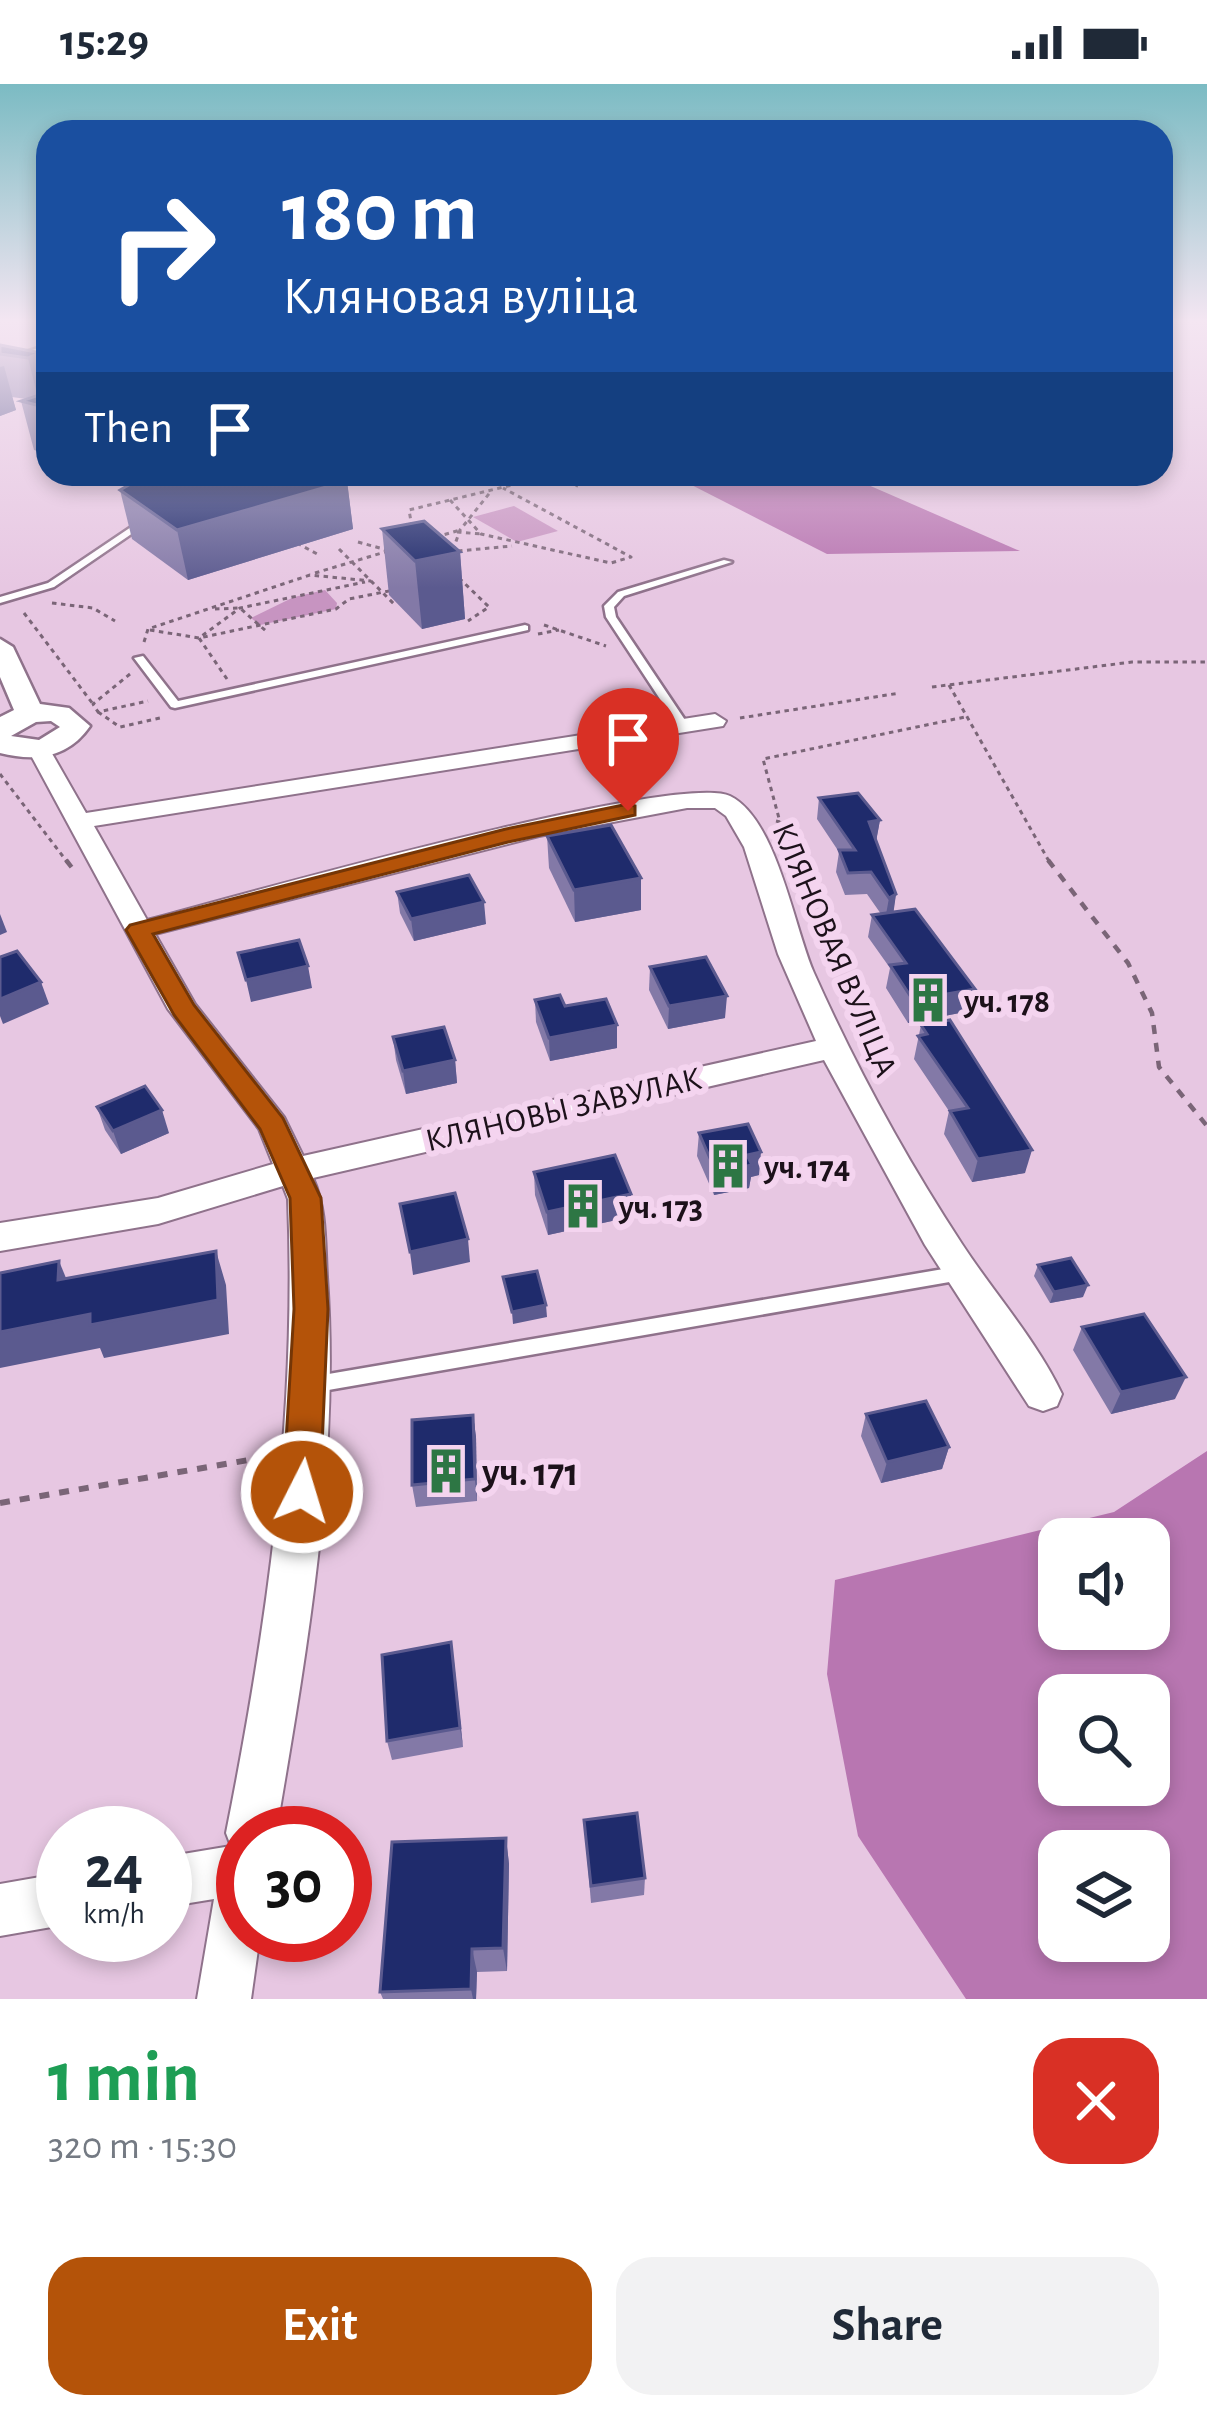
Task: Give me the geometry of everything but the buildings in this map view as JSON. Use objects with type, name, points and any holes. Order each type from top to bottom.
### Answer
[{"type":"street","points":[[0,647],[34,731],[139,930],[183,1009],[272,1125],[305,1198],[309,1253],[306,1450],[281,1671],[256,1806]]},
{"type":"street","points":[[82,821],[715,721]]},
{"type":"street","points":[[0,730],[34,731]]},
{"type":"street","points":[[0,742],[15,748],[34,731]]},
{"type":"street","name":"КЛЯНОВАЯ ВУЛІЦА","points":[[139,930],[506,836],[668,802],[718,799],[740,815],[759,851],[782,928],[831,1048],[964,1273],[1043,1394]]},
{"type":"street","name":"КЛЯНОВЫ ЗАВУЛАК","points":[[0,1237],[158,1211],[296,1170],[831,1048]]},
{"type":"street","points":[[0,1910],[36,1904]]},
{"type":"street","points":[[224,1999],[230,1962]]},
{"type":"lane","points":[[6,599],[52,585],[144,521],[146,513],[136,505]]},
{"type":"lane","points":[[683,726],[611,617],[609,606],[621,594],[728,562]]},
{"type":"lane","points":[[139,658],[175,705],[525,628]]},
{"type":"lane","points":[[308,1385],[964,1273]]},
{"type":"path","points":[[414,544],[409,511],[511,486]]},
{"type":"path","points":[[434,538],[458,531],[611,563],[631,557],[503,488]]},
{"type":"path","points":[[492,490],[458,531],[453,552],[518,545]]},
{"type":"path","points":[[451,500],[481,534]]},
{"type":"path","points":[[287,538],[319,555]]},
{"type":"path","points":[[148,629],[390,551],[358,542]]},
{"type":"path","points":[[339,548],[395,604]]},
{"type":"path","points":[[452,572],[489,608],[464,624]]},
{"type":"path","points":[[310,575],[371,581]]},
{"type":"path","points":[[459,578],[471,576]]},
{"type":"path","points":[[148,629],[199,638],[336,609],[371,581]]},
{"type":"path","points":[[209,609],[240,608],[371,581]]},
{"type":"path","points":[[349,599],[401,589]]},
{"type":"path","points":[[6,599],[93,608],[115,621]]},
{"type":"path","points":[[6,599],[98,712],[168,697]]},
{"type":"path","points":[[240,608],[267,632]]},
{"type":"path","points":[[199,638],[240,608]]},
{"type":"path","points":[[93,704],[134,670],[148,629]]},
{"type":"path","points":[[199,638],[236,692]]},
{"type":"path","points":[[932,687],[1111,664],[1207,662]]},
{"type":"path","points":[[949,686],[1053,868],[1128,962],[1152,1012],[1159,1067],[1207,1126]]},
{"type":"path","points":[[715,721],[900,693]]},
{"type":"path","points":[[740,815],[780,822],[763,758],[965,717]]},
{"type":"path","points":[[0,1503],[306,1450]]},
{"type":"shaded area","points":[[694,486],[871,486],[1020,551],[827,554]]},
{"type":"shaded area","points":[[514,506],[558,531],[517,542],[473,517]]},
{"type":"shaded area","points":[[325,590],[337,603],[336,609],[260,625],[251,618],[294,597]]},
{"type":"shaded area","points":[[1207,1451],[1207,1999],[966,1999],[858,1836],[827,1674],[835,1580],[1038,1531],[1038,1650],[1170,1650],[1170,1518],[1089,1518],[1114,1512]]},
{"type":"place","name":"уч. 178","points":[[928,1000]]},
{"type":"place","name":"уч. 174","points":[[728,1166]]},
{"type":"place","name":"уч. 173","points":[[583,1206]]},
{"type":"place","name":"уч. 171","points":[[446,1471]]},
{"type":"route","points":[[302,1492],[311,1309],[305,1198],[272,1125],[183,1009],[139,930],[506,836],[628,811]]}]
